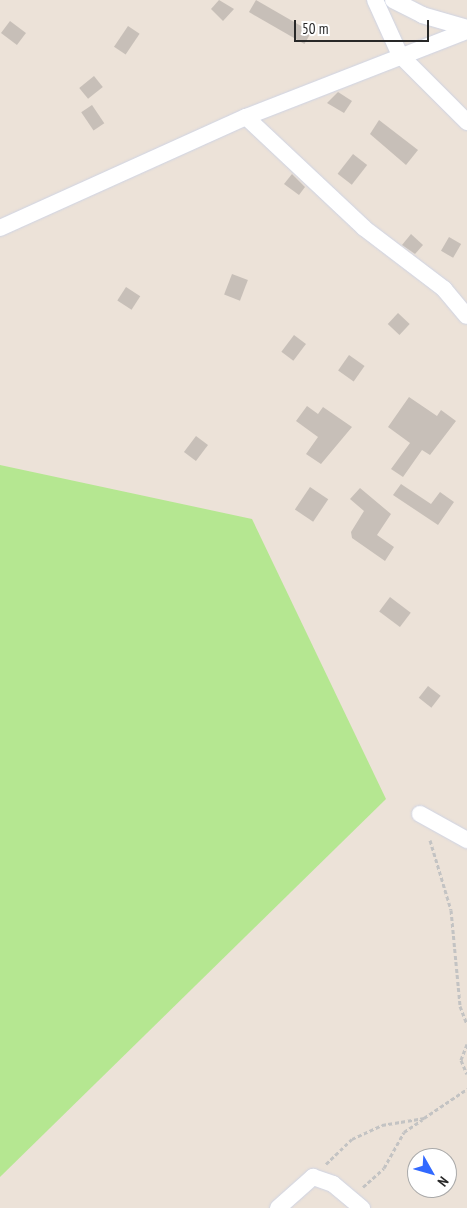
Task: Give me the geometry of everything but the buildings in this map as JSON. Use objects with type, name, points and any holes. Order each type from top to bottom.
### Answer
[{"type":"street","points":[[375,0],[400,55],[467,122]]},
{"type":"street","points":[[393,0],[422,15],[467,29]]},
{"type":"street","points":[[0,228],[246,117],[467,29]]},
{"type":"street","points":[[246,117],[364,228],[444,289],[467,316]]},
{"type":"street","points":[[420,814],[467,840]]},
{"type":"street","points":[[278,1208],[309,1180],[323,1179],[362,1208]]},
{"type":"path","points":[[420,814],[451,910],[460,1006],[467,1024]]},
{"type":"path","points":[[467,1044],[461,1060],[467,1074]]},
{"type":"path","points":[[347,1195],[374,1182],[404,1132],[467,1089]]},
{"type":"path","points":[[309,1180],[352,1139],[382,1125],[424,1118]]},
{"type":"green space","points":[[0,465],[252,519],[386,799],[0,1177]]}]
